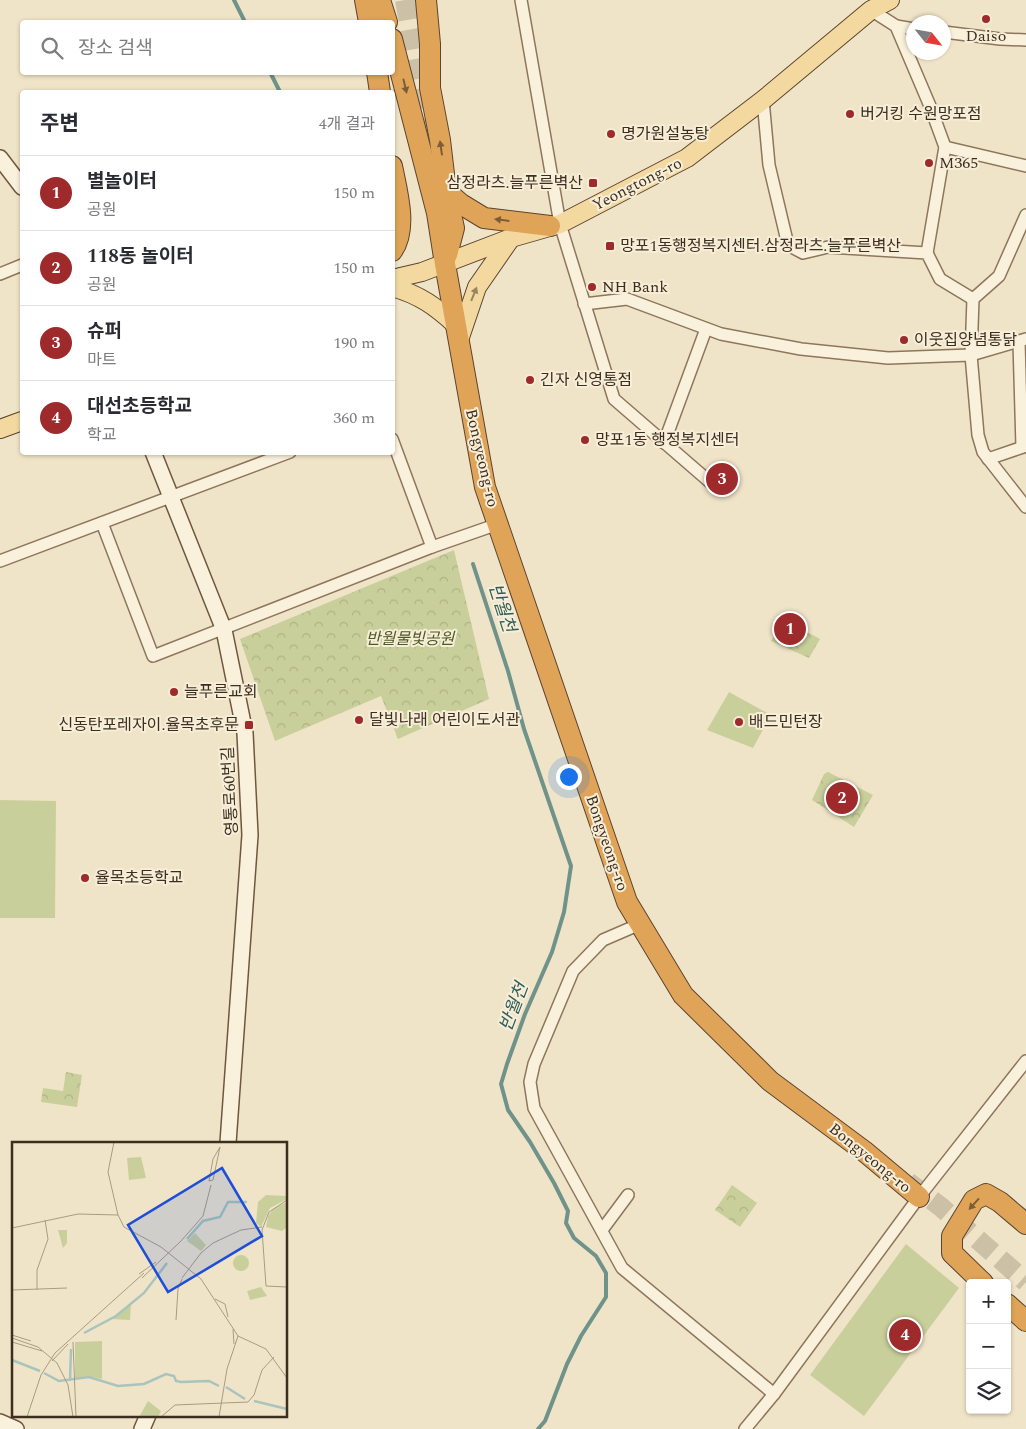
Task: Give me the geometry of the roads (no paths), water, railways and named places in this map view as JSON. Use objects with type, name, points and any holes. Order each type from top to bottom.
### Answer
[{"type":"highway","points":[[365,0],[369,20]]},
{"type":"highway","points":[[380,0],[386,20]]},
{"type":"highway","points":[[426,0],[430,44],[430,88],[440,140],[446,191],[454,228],[445,264]]},
{"type":"highway","name":"Bongyeong-ro","points":[[395,51],[437,213],[486,487],[627,902],[683,995],[770,1081],[864,1151],[919,1197]]},
{"type":"highway","points":[[377,75],[380,90]]},
{"type":"highway","points":[[395,183],[401,231],[395,247]]},
{"type":"highway","points":[[446,191],[461,204],[484,218],[555,225]]},
{"type":"highway","points":[[979,1279],[952,1254],[952,1236],[974,1200],[986,1194],[1000,1202],[1026,1224]]},
{"type":"highway","points":[[1011,1308],[1026,1321]]},
{"type":"main road","name":"Yeongtong-ro","points":[[395,278],[422,272],[511,238],[555,225],[688,158],[763,100],[871,10],[890,0]]},
{"type":"main road","points":[[395,288],[412,293],[432,304],[457,333],[477,287],[511,238]]},
{"type":"main road","points":[[0,429],[20,421]]},
{"type":"street","points":[[521,0],[555,225],[584,304],[614,399],[718,489]]},
{"type":"street","points":[[871,10],[896,26],[906,28]]},
{"type":"street","points":[[896,26],[945,147],[927,253],[940,279],[973,299]]},
{"type":"street","points":[[951,33],[1026,40]]},
{"type":"street","points":[[763,100],[769,165],[788,244],[803,253],[828,247],[927,253]]},
{"type":"street","points":[[945,147],[1026,166]]},
{"type":"street","points":[[0,158],[20,185]]},
{"type":"street","points":[[1026,215],[1020,244],[998,276],[973,299],[971,355],[978,435],[983,452],[1026,507]]},
{"type":"street","points":[[0,274],[20,266]]},
{"type":"street","points":[[584,304],[627,299],[721,334],[801,349],[888,358],[971,355],[1022,341],[1024,447],[988,459]]},
{"type":"street","points":[[664,442],[706,329]]},
{"type":"street","points":[[395,447],[432,547]]},
{"type":"street","name":"영통로60번길","points":[[154,455],[224,630],[245,734],[250,835],[228,1142]]},
{"type":"street","points":[[0,561],[282,455]]},
{"type":"street","points":[[102,523],[153,656],[224,630],[432,547],[498,524]]},
{"type":"street","points":[[640,924],[603,940],[573,971],[534,1064],[530,1082],[534,1108],[622,1268],[774,1394]]},
{"type":"street","points":[[745,1429],[774,1394],[919,1197],[1026,1061]]},
{"type":"street","points":[[602,1230],[628,1195]]},
{"type":"street","points":[[142,1429],[148,1416]]},
{"type":"street","points":[[0,1422],[16,1429]]},
{"type":"waterway","name":"반월천","points":[[234,0],[244,20]]},
{"type":"waterway","name":"반월천","points":[[272,75],[279,90]]},
{"type":"waterway","name":"반월천","points":[[473,564],[508,671],[524,729],[571,866],[564,912],[552,952],[525,1014],[501,1084],[508,1110],[530,1142],[568,1211],[566,1223],[574,1238],[596,1256],[606,1273],[606,1297],[581,1336],[567,1364],[545,1421],[538,1429]]},
{"type":"tunnel","points":[[405,0],[435,170]]},
{"type":"tunnel","points":[[908,1182],[941,1207],[1026,1282]]},
{"type":"place","name":"Daiso","points":[[986,19]]},
{"type":"place","name":"버거킹 수원망포점","points":[[850,114]]},
{"type":"place","name":"명가원설농탕","points":[[611,134]]},
{"type":"place","name":"M365","points":[[929,163]]},
{"type":"place","name":"삼정라츠.늘푸른벽산","points":[[593,183]]},
{"type":"place","name":"망포1동행정복지센터.삼정라츠.늘푸른벽산","points":[[610,246]]},
{"type":"place","name":"NH Bank","points":[[592,287]]},
{"type":"place","name":"이웃집양념통닭","points":[[904,340]]},
{"type":"place","name":"긴자 신영통점","points":[[530,380]]},
{"type":"place","name":"망포1동 행정복지센터","points":[[585,440]]},
{"type":"place","name":"슈퍼","points":[[722,479]]},
{"type":"place","name":"별놀이터","points":[[790,629]]},
{"type":"place","name":"늘푸른교회","points":[[174,692]]},
{"type":"place","name":"달빛나래 어린이도서관","points":[[359,720]]},
{"type":"place","name":"배드민턴장","points":[[739,722]]},
{"type":"place","name":"신동탄포레자이.율목초후문","points":[[249,725]]},
{"type":"place","name":"118동 놀이터","points":[[842,798]]},
{"type":"place","name":"율목초등학교","points":[[85,878]]},
{"type":"place","name":"대선초등학교","points":[[905,1335]]},
{"type":"park label","name":"반월물빛공원","points":[[410,639]]}]
